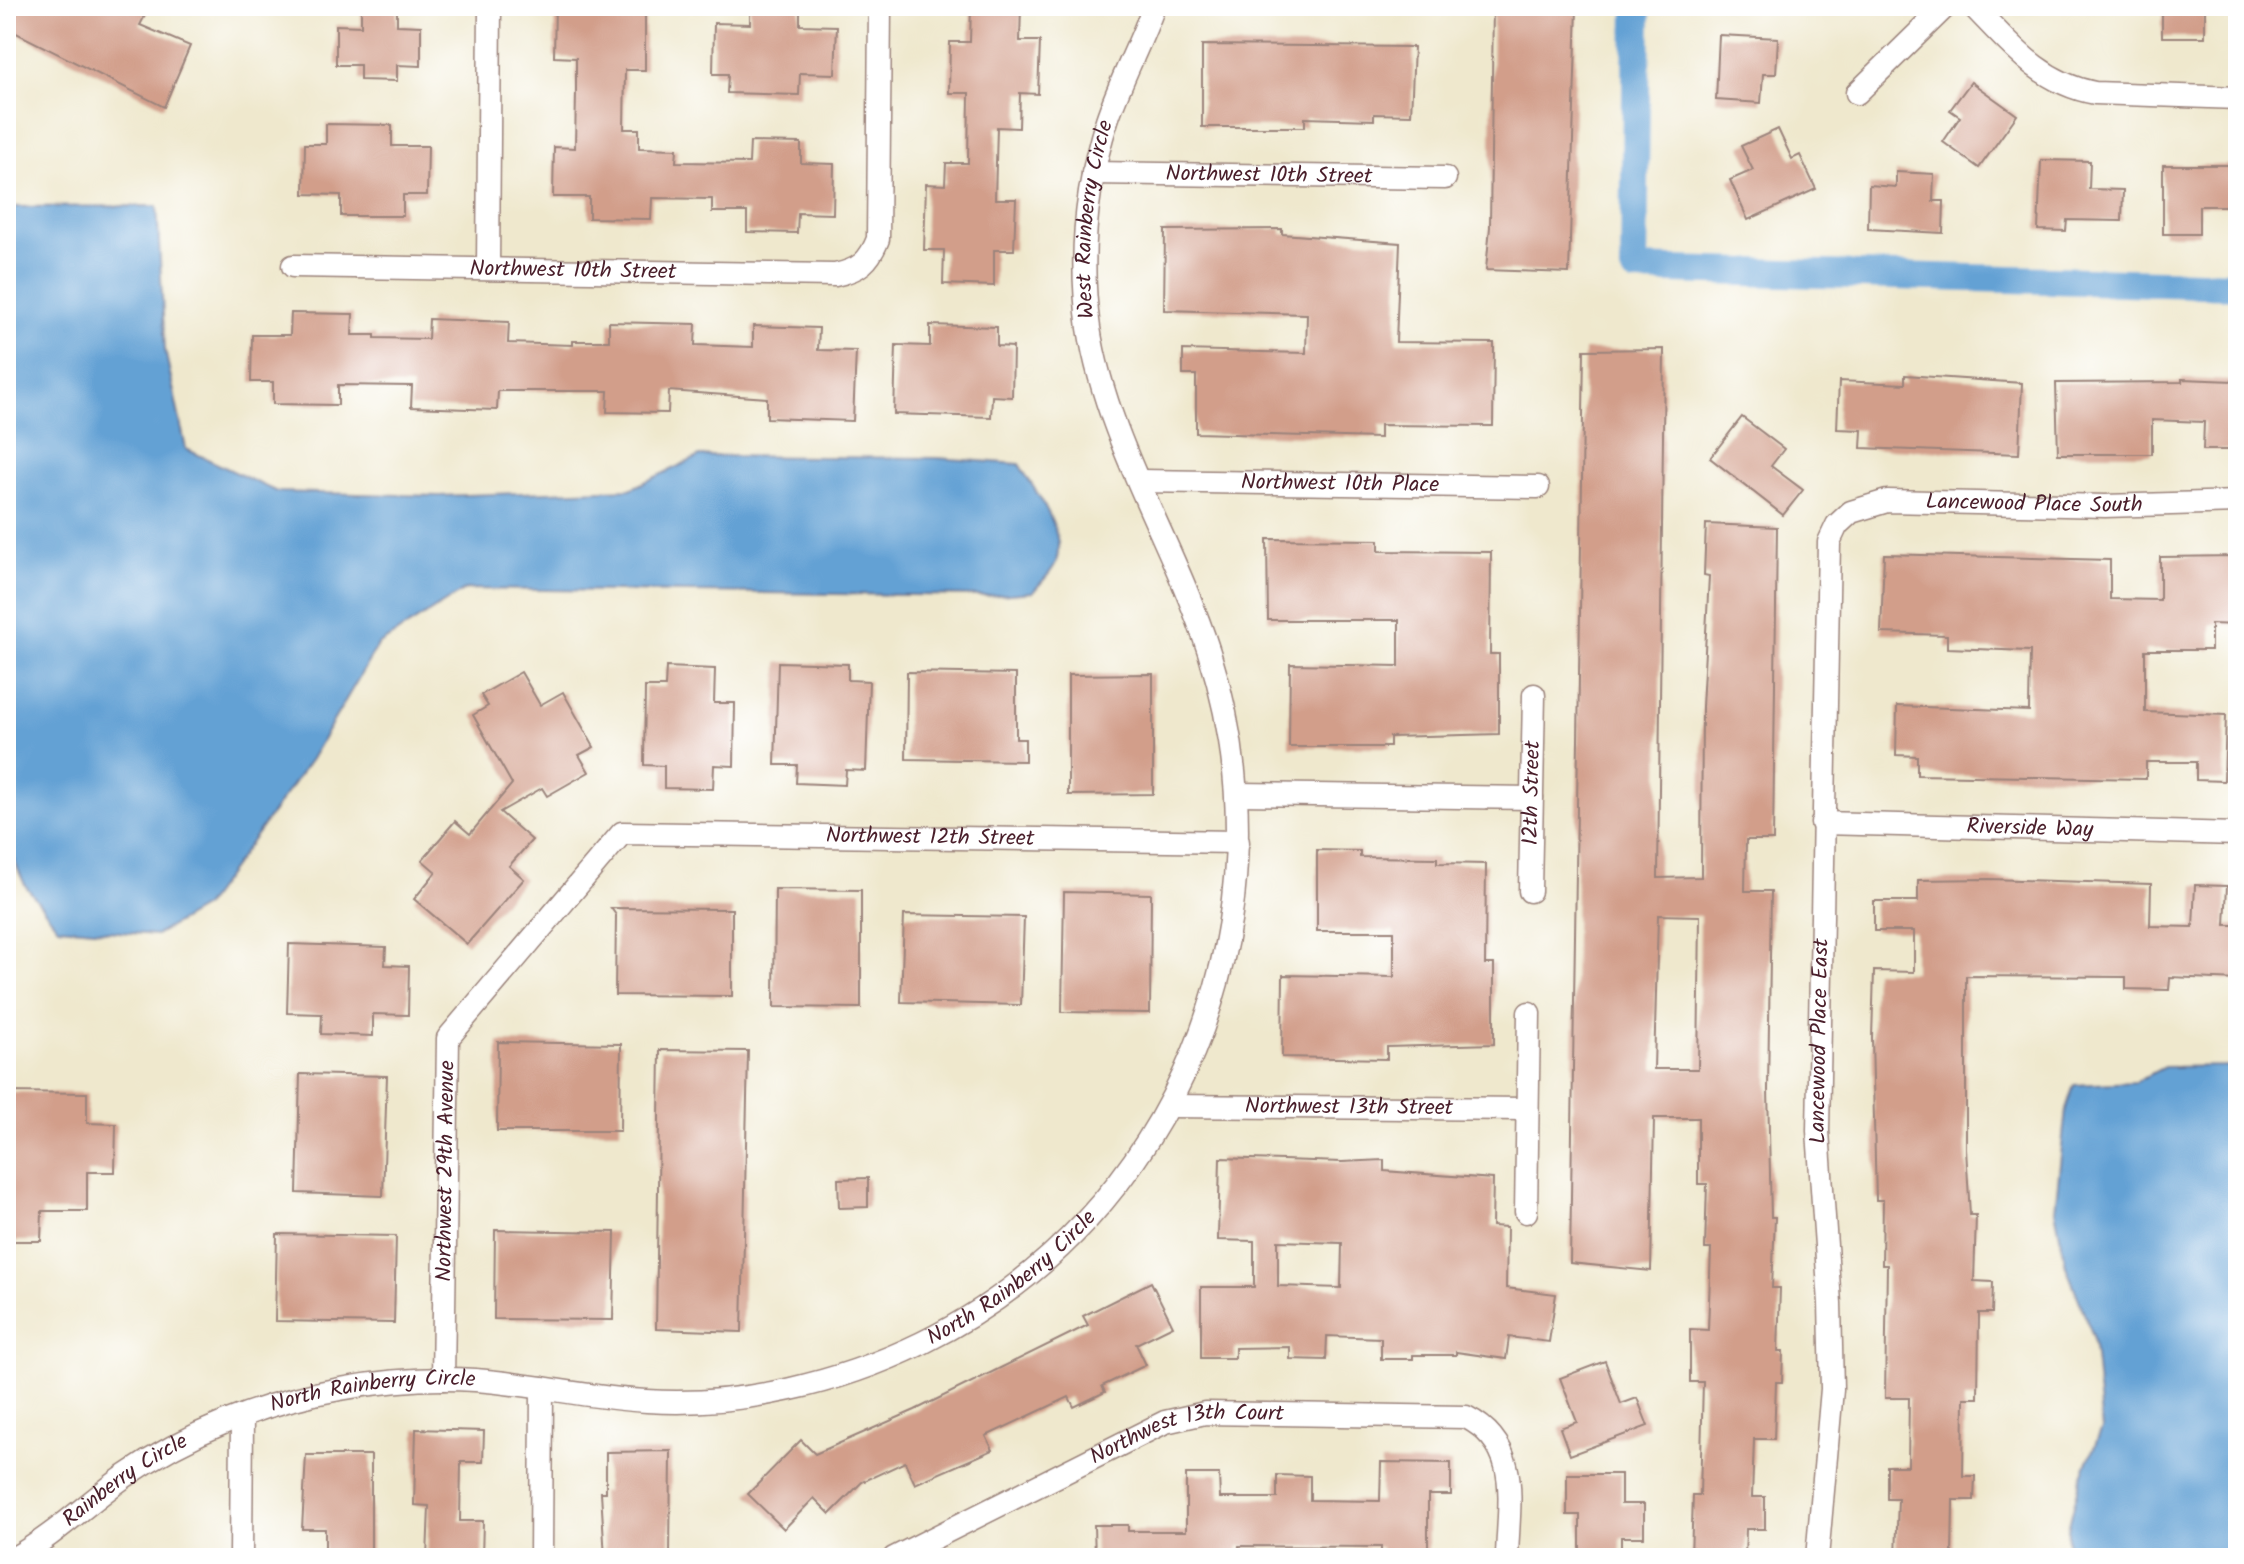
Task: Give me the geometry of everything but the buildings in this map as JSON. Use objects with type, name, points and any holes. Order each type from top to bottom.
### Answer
[{"type":"street","points":[[488,269],[490,6]]},
{"type":"street","name":"Northwest 10th Street","points":[[293,266],[835,275],[855,271],[870,258],[878,239],[880,6]]},
{"type":"street","name":"West Rainberry Circle","points":[[1140,481],[1103,386],[1089,329],[1084,271],[1093,173],[1108,117],[1154,6]]},
{"type":"street","points":[[1857,93],[1946,6]]},
{"type":"street","points":[[1973,6],[2040,72],[2075,90],[2238,98]]},
{"type":"street","name":"Northwest 10th Street","points":[[1093,173],[1445,178]]},
{"type":"street","name":"Northwest 10th Place","points":[[1140,481],[1538,487]]},
{"type":"street","name":"North Rainberry Circle","points":[[241,1558],[242,1416],[337,1389],[443,1379],[652,1402],[696,1401],[788,1389],[827,1380],[889,1358],[987,1306],[1039,1265],[1087,1220],[1129,1168],[1169,1106],[1189,1066],[1212,1004],[1228,940],[1238,842],[1237,794],[1222,698],[1188,592],[1140,481]]},
{"type":"street","name":"Lancewood Place South","points":[[1837,525],[1851,512],[1887,501],[2105,506],[2238,502]]},
{"type":"street","name":"Lancewood Place East","points":[[1817,1558],[1832,1389],[1830,1303],[1818,1131],[1826,560],[1837,525]]},
{"type":"street","name":"12th Street","points":[[1530,891],[1534,695]]},
{"type":"street","points":[[1237,794],[1532,798]]},
{"type":"street","name":"Riverside Way","points":[[1822,823],[2238,834]]},
{"type":"street","name":"Northwest 12th Street","points":[[622,833],[1238,842]]},
{"type":"street","name":"Northwest 29th Avenue","points":[[443,1379],[448,1038],[622,833]]},
{"type":"street","points":[[1526,1212],[1529,1013]]},
{"type":"street","name":"Northwest 13th Street","points":[[1169,1106],[1527,1109]]},
{"type":"street","points":[[541,1558],[542,1388]]},
{"type":"street","name":"Northwest 13th Court","points":[[894,1558],[1185,1415],[1466,1417],[1483,1426],[1497,1439],[1505,1456],[1508,1475],[1507,1558]]},
{"type":"street","name":"Rainberry Circle","points":[[14,1558],[126,1475],[183,1442],[242,1416]]},
{"type":"water","points":[[157,206],[165,350],[186,449],[277,492],[439,496],[630,489],[700,456],[937,458],[1019,464],[1053,524],[1057,537],[1056,562],[1033,592],[986,596],[466,589],[378,645],[311,759],[204,907],[156,935],[58,927],[25,885],[6,842],[6,207]]},
{"type":"water","points":[[2238,1066],[2238,1558],[2067,1558],[2068,1529],[2081,1477],[2102,1429],[2093,1336],[2066,1266],[2055,1210],[2066,1109],[2074,1085],[2135,1082],[2164,1067]]},
{"type":"waterway","points":[[1637,6],[1634,269],[2238,285]]}]
